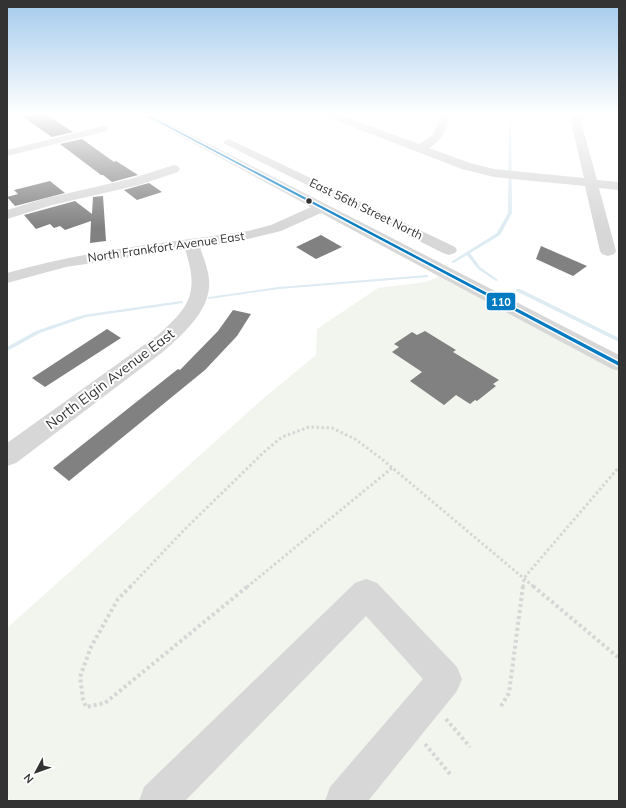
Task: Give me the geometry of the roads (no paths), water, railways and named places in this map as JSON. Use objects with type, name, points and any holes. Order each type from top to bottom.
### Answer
[{"type":"street","name":"East 56th Street North","points":[[220,153],[619,364]]},
{"type":"street","name":"East 56th Street North","points":[[252,153],[449,250]]},
{"type":"street","points":[[429,153],[466,166],[494,173],[619,186]]},
{"type":"street","points":[[584,153],[608,251]]},
{"type":"street","points":[[7,215],[48,202],[134,182],[174,170]]},
{"type":"street","name":"North Frankfort Avenue East","points":[[7,278],[46,266],[76,260],[191,244],[263,231],[276,228],[323,208]]},
{"type":"street","points":[[407,252],[428,240]]},
{"type":"street","name":"North Elgin Avenue East","points":[[7,456],[172,334],[191,310],[199,292],[201,281],[191,244]]},
{"type":"street","points":[[158,801],[366,594],[445,679],[344,801]]},
{"type":"waterway","points":[[453,262],[499,234],[510,213],[510,153]]},
{"type":"waterway","points":[[468,253],[479,268],[496,280]]},
{"type":"waterway","points":[[209,298],[279,288],[427,276]]},
{"type":"waterway","points":[[518,290],[619,340]]},
{"type":"waterway","points":[[7,349],[38,332],[85,316],[181,302]]}]
